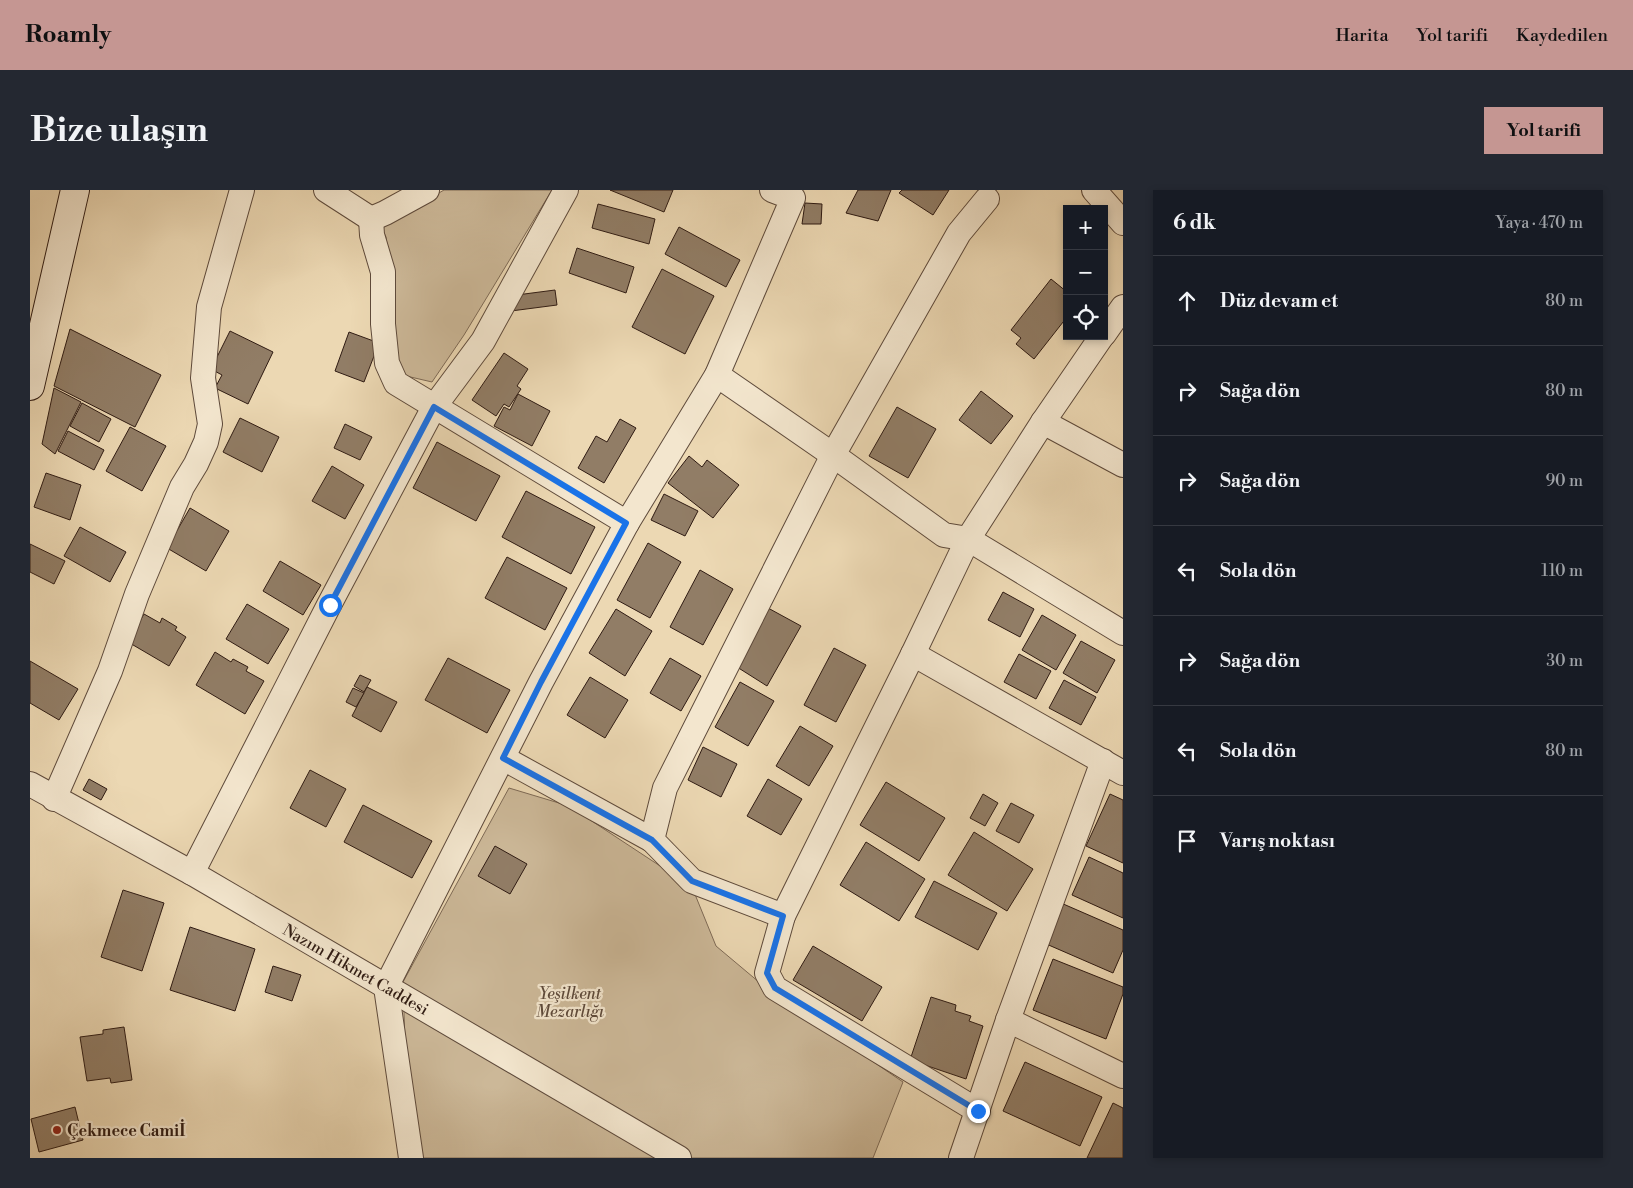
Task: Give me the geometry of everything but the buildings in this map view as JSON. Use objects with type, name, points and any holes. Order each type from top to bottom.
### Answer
[{"type":"main road","points":[[30,386],[75,190]]},
{"type":"street","points":[[54,799],[110,671],[140,585],[182,487],[196,464],[206,442],[210,424],[203,378],[209,307],[242,190]]},
{"type":"street","points":[[326,190],[371,219]]},
{"type":"street","points":[[371,219],[386,213],[427,190]]},
{"type":"street","points":[[192,873],[434,407],[483,341],[566,190]]},
{"type":"street","points":[[1094,190],[1123,223]]},
{"type":"street","points":[[411,1158],[386,988],[541,682],[626,523],[717,375],[787,193]]},
{"type":"street","points":[[652,840],[664,788],[833,455],[958,233],[987,199]]},
{"type":"street","points":[[371,219],[372,235],[383,272],[383,324],[387,363],[396,383],[626,523]]},
{"type":"street","points":[[1108,328],[1123,307]]},
{"type":"street","points":[[978,1111],[775,988],[767,973],[783,916],[914,654],[968,539],[1042,422],[1099,340]]},
{"type":"street","points":[[717,375],[833,455],[944,536],[968,539],[1123,633]]},
{"type":"street","points":[[1042,422],[1123,465]]},
{"type":"street","points":[[914,654],[1113,767],[1008,1020],[961,1158]]},
{"type":"street","points":[[503,758],[652,840],[692,881],[783,916]]},
{"type":"street","name":"Nazım Hikmet Caddesi","points":[[30,784],[54,799],[192,873],[679,1158]]},
{"type":"street","points":[[1008,1020],[1123,1076]]},
{"type":"green space","points":[[444,190],[552,190],[464,335],[432,382],[402,375],[392,354],[393,294],[386,237],[381,227]]},
{"type":"green space","name":"Yeşilkent Mezarlığı","points":[[509,788],[569,806],[692,887],[716,946],[772,993],[903,1082],[873,1158],[422,1158],[405,1043],[403,982]]},
{"type":"place","name":"Çekmece Camiİ","points":[[57,1130]]},
{"type":"route","points":[[330,605],[434,407],[626,523],[541,682],[503,758],[652,840],[692,881],[783,916],[767,973],[775,988],[978,1111]]}]
